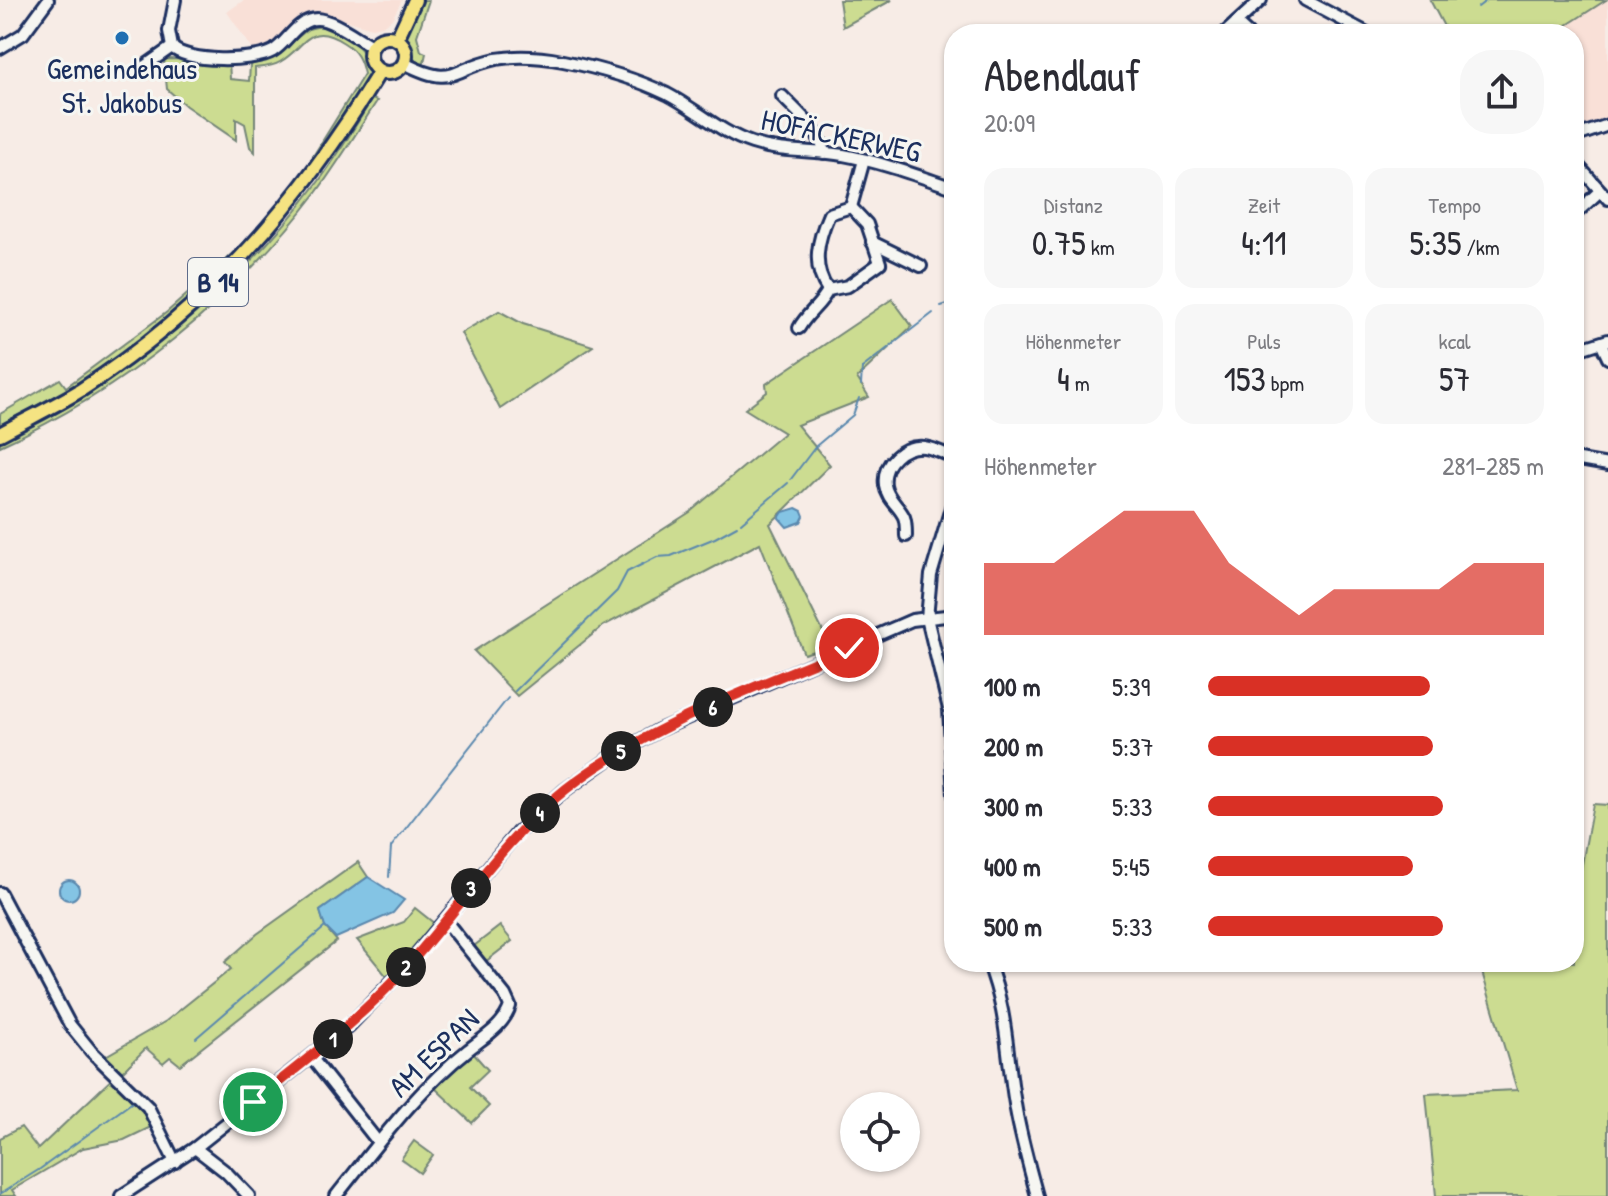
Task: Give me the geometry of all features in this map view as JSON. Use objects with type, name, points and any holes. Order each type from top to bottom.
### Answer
[{"type":"main road","points":[[397,39],[415,0]]},
{"type":"main road","points":[[381,39],[397,39],[406,50],[404,63],[396,71],[380,71],[371,59],[372,46],[381,39]]},
{"type":"main road","name":"B 14","points":[[0,434],[79,391],[151,340],[214,287],[271,227],[336,142],[380,71]]},
{"type":"street","points":[[0,48],[23,34],[48,0]]},
{"type":"street","points":[[175,0],[169,31],[172,47],[186,56],[253,58],[276,49],[297,28],[317,19],[372,46]]},
{"type":"street","points":[[1236,23],[1261,0]]},
{"type":"street","points":[[1305,0],[1350,24]]},
{"type":"street","points":[[142,68],[172,47]]},
{"type":"street","name":"HOFÄCKERWEG","points":[[404,63],[425,74],[440,77],[456,75],[492,60],[513,57],[558,60],[590,67],[644,83],[752,143],[786,151],[864,160],[944,185]]},
{"type":"street","points":[[782,96],[815,133],[824,153]]},
{"type":"street","points":[[1584,133],[1608,125]]},
{"type":"street","points":[[851,207],[864,160]]},
{"type":"street","points":[[1584,173],[1608,199]]},
{"type":"street","points":[[1584,206],[1600,191]]},
{"type":"street","points":[[828,290],[848,286],[880,263],[867,224],[851,207]]},
{"type":"street","points":[[828,290],[820,278],[817,260],[820,234],[829,214],[851,207]]},
{"type":"street","points":[[872,242],[921,266]]},
{"type":"street","points":[[799,328],[806,313],[825,298],[828,290]]},
{"type":"street","points":[[1584,348],[1605,342],[1608,358]]},
{"type":"street","points":[[906,536],[903,516],[892,504],[885,485],[888,464],[898,454],[914,448],[926,447],[944,454]]},
{"type":"street","points":[[1584,461],[1608,465]]},
{"type":"street","points":[[944,531],[931,575],[927,618],[944,688]]},
{"type":"street","points":[[121,1196],[195,1148],[348,1027],[404,969],[517,833],[565,790],[613,756],[672,724],[912,620],[944,616]]},
{"type":"street","points":[[0,893],[70,1025],[91,1051],[148,1107],[175,1162]]},
{"type":"street","name":"AM ESPAN","points":[[336,1196],[378,1142],[451,1065],[506,1018],[510,1006],[505,995],[445,920]]},
{"type":"street","points":[[992,972],[1006,1021],[1015,1105],[1037,1196]]},
{"type":"street","name":"AM ESPAN","points":[[311,1057],[378,1142]]},
{"type":"street","points":[[195,1148],[226,1172],[249,1196]]},
{"type":"shaded area","points":[[244,0],[402,0],[392,19],[382,26],[372,28],[330,16],[311,16],[295,23],[280,39],[255,53],[227,12]]},
{"type":"shaded area","points":[[1608,0],[1608,118],[1584,127],[1584,24],[1569,24]]},
{"type":"green space","points":[[422,0],[429,0],[417,36],[421,51],[426,53],[423,67],[415,60],[406,39],[412,17]]},
{"type":"green space","points":[[839,0],[892,0],[843,27]]},
{"type":"green space","points":[[1430,0],[1606,0],[1569,24],[1443,24]]},
{"type":"green space","points":[[321,26],[339,33],[362,51],[371,76],[301,185],[254,235],[292,190],[364,74],[360,60],[348,46],[322,34],[308,38],[277,64],[255,68],[255,152],[250,147],[245,124],[236,119],[236,140],[167,89],[164,59],[229,60],[230,79],[249,81],[250,65],[271,59],[308,29]]},
{"type":"green space","points":[[372,99],[377,101],[316,193],[250,270],[213,306],[133,370],[46,424],[0,446],[0,442],[44,420],[132,364],[215,295],[288,220],[326,171]]},
{"type":"green space","points":[[251,238],[194,298],[100,373],[0,425],[0,414],[60,379],[66,387],[167,312]]},
{"type":"green space","points":[[892,299],[912,326],[857,378],[869,397],[797,425],[830,465],[770,524],[830,646],[804,654],[760,543],[603,626],[517,696],[474,651],[690,512],[784,433],[745,409],[767,392],[766,384]]},
{"type":"green space","points":[[499,311],[523,324],[593,346],[500,409],[461,333]]},
{"type":"green space","points":[[1593,804],[1608,805],[1608,1196],[1436,1196],[1426,1094],[1517,1090],[1482,972],[1584,972],[1584,854]]},
{"type":"green space","points":[[358,862],[368,877],[320,911],[325,927],[337,941],[180,1065],[170,1057],[163,1063],[146,1048],[121,1073],[104,1057],[166,1021],[231,969],[225,962],[257,934]]},
{"type":"green space","points":[[415,908],[435,924],[388,978],[357,940],[404,922]]},
{"type":"green space","points":[[500,926],[512,941],[485,962],[474,946]]},
{"type":"green space","points":[[473,1053],[488,1070],[470,1087],[489,1106],[472,1123],[435,1088]]},
{"type":"green space","points":[[115,1076],[139,1101],[153,1126],[124,1140],[83,1148],[12,1190],[16,1196],[0,1196],[0,1138],[21,1127],[38,1149]]},
{"type":"green space","points":[[414,1141],[433,1155],[420,1173],[401,1159]]},
{"type":"water","points":[[796,508],[804,516],[801,522],[787,527],[779,518],[783,512]]},
{"type":"water","points":[[368,877],[404,900],[393,913],[336,938],[325,927],[320,911]]},
{"type":"water","points":[[69,880],[76,883],[79,890],[76,897],[69,900],[62,897],[59,890],[62,883]]},
{"type":"waterway","points":[[1478,7],[1487,0]]},
{"type":"waterway","points":[[861,385],[862,368],[933,313]]},
{"type":"waterway","points":[[791,479],[816,446],[853,415],[859,398]]},
{"type":"waterway","points":[[741,523],[788,483]]},
{"type":"waterway","points":[[515,691],[617,591],[627,572],[657,557],[671,556],[715,538],[737,526]]},
{"type":"waterway","points":[[389,877],[391,847],[508,698]]},
{"type":"waterway","points":[[196,1038],[325,927]]},
{"type":"waterway","points":[[0,1194],[134,1101]]},
{"type":"place","name":"Gemeindehaus St. Jakobus","points":[[122,38]]},
{"type":"route","points":[[253,1102],[348,1027],[404,969],[517,833],[565,790],[613,756],[659,730],[849,648]]}]
